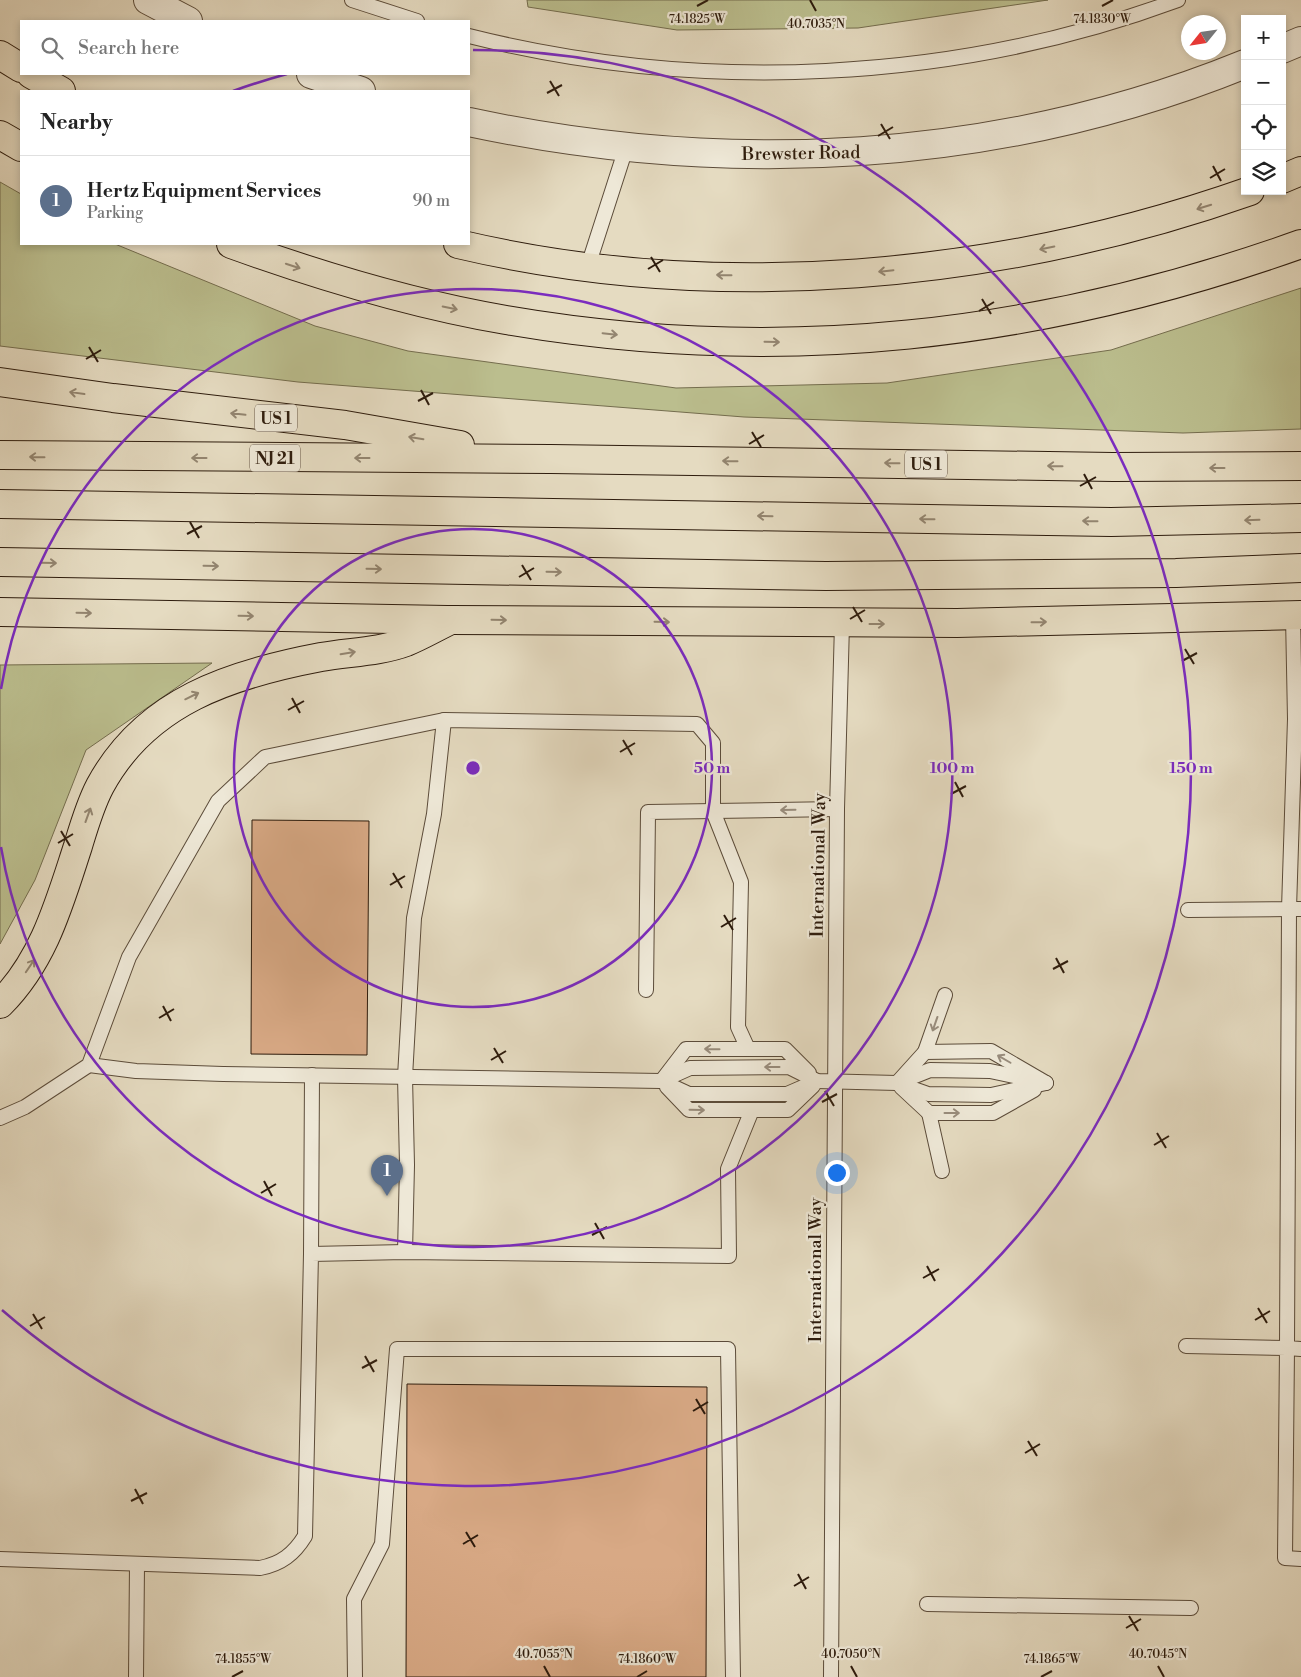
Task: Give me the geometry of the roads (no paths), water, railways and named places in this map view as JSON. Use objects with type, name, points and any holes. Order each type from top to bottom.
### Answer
[{"type":"highway","points":[[0,55],[20,67]]},
{"type":"highway","points":[[33,75],[59,90]]},
{"type":"highway","points":[[0,135],[20,145]]},
{"type":"highway","points":[[1286,177],[1301,171]]},
{"type":"highway","points":[[464,245],[588,266],[640,272],[757,276],[871,272],[930,267],[1043,249],[1156,222],[1241,194]]},
{"type":"highway","points":[[234,245],[334,279],[390,294],[505,320],[630,336],[796,342],[910,335],[968,329],[1037,318],[1159,290],[1301,244]]},
{"type":"highway","name":"US 1","points":[[0,382],[113,398],[345,425],[551,459],[1132,467],[1301,466]]},
{"type":"highway","name":"NJ 21","points":[[0,456],[551,459]]},
{"type":"highway","points":[[0,497],[120,506]]},
{"type":"highway","points":[[0,504],[1062,521],[1301,518]]},
{"type":"highway","points":[[0,562],[826,576],[1166,573],[1301,568]]},
{"type":"highway","points":[[0,612],[450,620],[842,624],[1074,622],[1297,616]]},
{"type":"highway","points":[[0,1004],[30,967],[46,938],[86,819],[100,786],[118,757],[144,728],[175,705],[193,695],[239,678],[293,663],[406,642],[450,620]]},
{"type":"street","points":[[148,0],[186,20]]},
{"type":"street","points":[[1286,47],[1301,41]]},
{"type":"street","name":"Brewster Road","points":[[470,122],[544,137],[674,153],[807,155],[936,145],[1074,119],[1181,88],[1241,66]]},
{"type":"street","points":[[313,75],[358,90]]},
{"type":"lane","points":[[352,0],[414,20]]},
{"type":"lane","points":[[470,36],[557,54],[635,65],[679,69],[804,72],[925,62],[1010,47],[1104,24],[1178,0]]},
{"type":"lane","points":[[588,266],[626,148]]},
{"type":"lane","points":[[1297,616],[1294,1348],[1285,1558],[1301,1559]]},
{"type":"lane","name":"International Way","points":[[831,1677],[837,809],[842,624]]},
{"type":"lane","points":[[405,1252],[407,1165],[405,1077],[414,918],[434,814],[444,720]]},
{"type":"lane","points":[[0,1118],[25,1107],[89,1065],[129,957],[218,801],[265,758],[444,720],[697,724],[713,743],[714,812],[741,882],[738,1027],[748,1049]]},
{"type":"lane","points":[[646,990],[648,812],[837,809]]},
{"type":"lane","points":[[1188,910],[1295,909]]},
{"type":"lane","points":[[897,1083],[925,1052],[945,995]]},
{"type":"lane","points":[[661,1081],[686,1049],[785,1048],[818,1081]]},
{"type":"lane","points":[[925,1052],[991,1051],[1046,1083]]},
{"type":"lane","points":[[89,1065],[136,1071],[661,1081],[689,1094],[787,1094],[818,1081]]},
{"type":"lane","points":[[661,1081],[690,1068],[789,1067],[818,1081],[897,1083],[928,1094],[990,1094],[1046,1083]]},
{"type":"lane","points":[[897,1083],[930,1070],[990,1072],[1046,1083]]},
{"type":"lane","points":[[0,1559],[260,1568],[282,1561],[293,1553],[305,1536],[311,1254],[312,1075]]},
{"type":"lane","points":[[661,1081],[689,1110],[788,1110],[818,1081]]},
{"type":"lane","points":[[897,1083],[929,1113],[942,1171]]},
{"type":"lane","points":[[929,1113],[993,1113],[1046,1083]]},
{"type":"lane","points":[[311,1254],[405,1252],[729,1256],[728,1168],[752,1110]]},
{"type":"lane","points":[[1186,1346],[1294,1348]]},
{"type":"lane","points":[[355,1677],[354,1599],[382,1544],[397,1349],[728,1349],[733,1677]]},
{"type":"lane","points":[[136,1677],[137,1564]]},
{"type":"lane","points":[[927,1604],[1192,1608]]},
{"type":"place","name":"Hertz Equipment Services","points":[[387,1196]]}]
